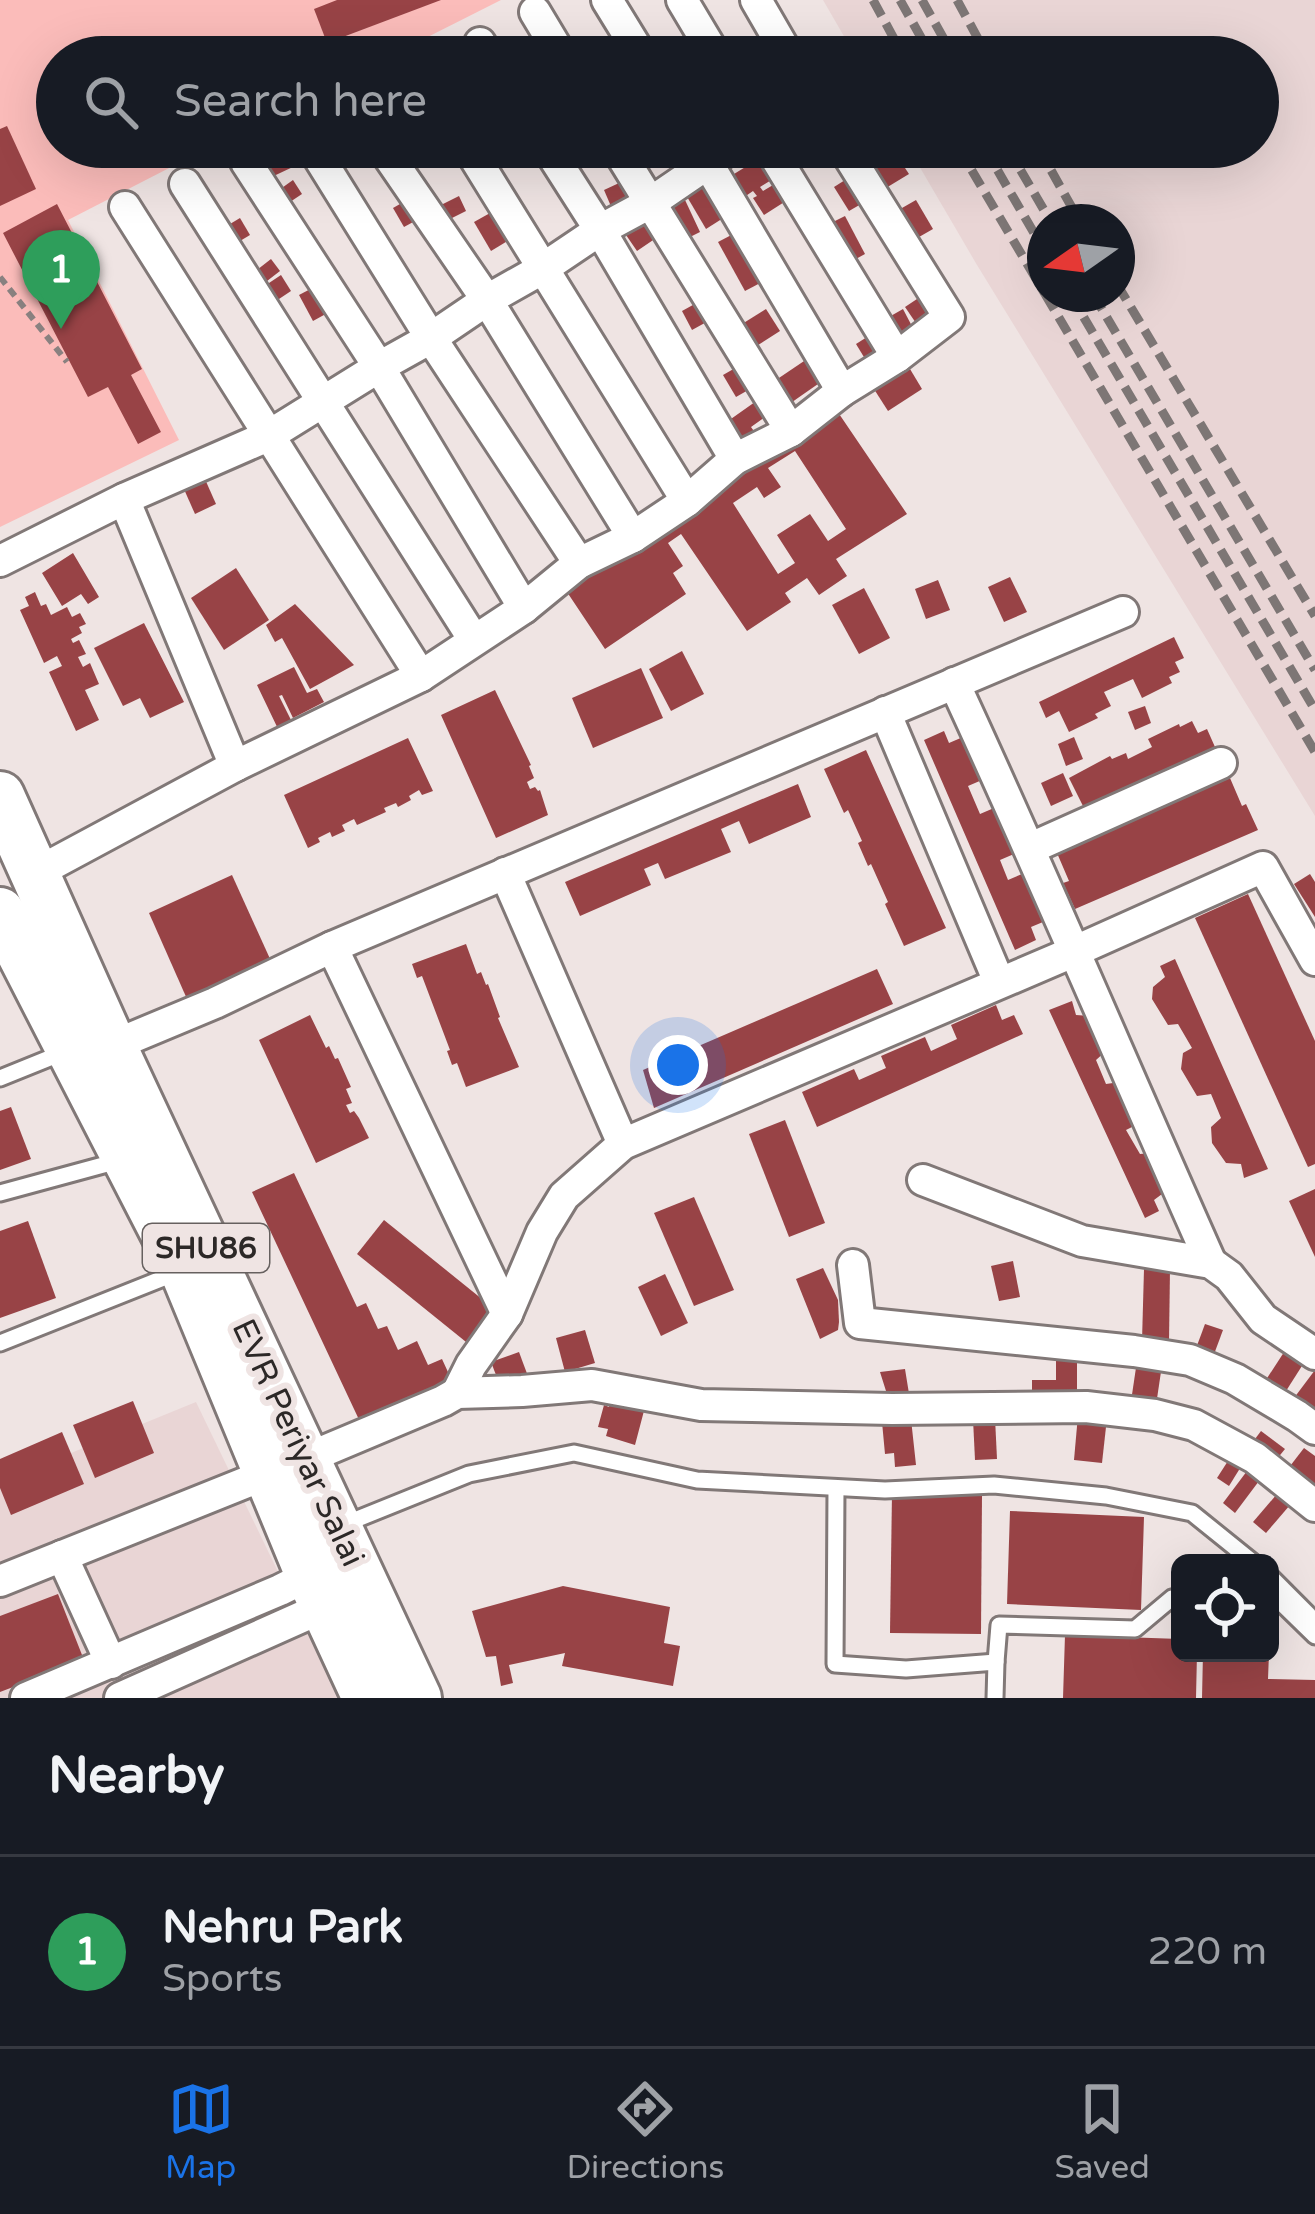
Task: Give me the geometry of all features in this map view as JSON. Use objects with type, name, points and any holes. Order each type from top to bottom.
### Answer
[{"type":"main road","name":"EVR Periyar Salai","points":[[0,796],[34,874],[127,1158],[286,1466],[337,1527],[417,1698]]},
{"type":"main road","name":"EVR Periyar Salai","points":[[0,912],[91,1048],[286,1466],[317,1591],[367,1698]]},
{"type":"street","points":[[607,0],[629,36]]},
{"type":"street","points":[[682,0],[703,36]]},
{"type":"street","points":[[756,0],[777,36]]},
{"type":"street","points":[[535,12],[549,36]]},
{"type":"street","points":[[250,168],[379,367],[524,608]]},
{"type":"street","points":[[325,168],[579,563]]},
{"type":"street","points":[[396,168],[487,300],[633,537]]},
{"type":"street","points":[[481,168],[687,501]]},
{"type":"street","points":[[560,168],[735,459]]},
{"type":"street","points":[[629,168],[791,431]]},
{"type":"street","points":[[0,561],[124,499],[268,436],[650,202],[692,168]]},
{"type":"street","points":[[721,168],[842,391]]},
{"type":"street","points":[[782,168],[897,357]]},
{"type":"street","points":[[34,874],[235,766],[421,676],[524,608],[579,563],[633,537],[687,501],[735,459],[791,431],[949,317],[856,168]]},
{"type":"street","points":[[185,184],[474,640]]},
{"type":"street","points":[[124,207],[421,676]]},
{"type":"street","points":[[124,499],[235,766]]},
{"type":"street","points":[[91,1048],[215,1003],[332,946],[1123,612]]},
{"type":"street","points":[[954,683],[1211,1263]]},
{"type":"street","points":[[885,712],[999,982]]},
{"type":"street","points":[[1030,848],[1221,763]]},
{"type":"street","points":[[457,1393],[507,1315],[542,1232],[564,1196],[623,1144],[1263,867],[1315,960]]},
{"type":"street","points":[[505,873],[623,1144]]},
{"type":"street","points":[[332,946],[507,1315]]},
{"type":"street","points":[[923,1180],[1082,1241],[1211,1263],[1229,1276],[1263,1319],[1315,1354]]},
{"type":"street","points":[[853,1265],[860,1323],[1190,1360],[1235,1379],[1315,1430]]},
{"type":"street","points":[[0,1581],[457,1393],[592,1385],[700,1405],[1086,1406],[1155,1415],[1194,1425],[1255,1458],[1315,1506]]},
{"type":"street","points":[[62,1556],[111,1663]]},
{"type":"street","points":[[26,1698],[317,1591]]},
{"type":"street","points":[[120,1698],[179,1687],[317,1591]]},
{"type":"lane","points":[[0,1078],[91,1048]]},
{"type":"lane","points":[[0,1193],[127,1158]]},
{"type":"lane","points":[[0,1343],[184,1270]]},
{"type":"lane","points":[[337,1527],[469,1474],[574,1453],[697,1480],[885,1490],[994,1485],[1106,1496],[1192,1513],[1243,1554]]},
{"type":"lane","points":[[836,1489],[835,1664],[906,1669],[996,1662]]},
{"type":"lane","points":[[1279,1585],[1315,1622]]},
{"type":"lane","points":[[995,1698],[999,1625],[1135,1629],[1171,1599]]},
{"type":"lane","points":[[1279,1601],[1315,1636]]},
{"type":"path","points":[[0,277],[67,362]]},
{"type":"shaded area","points":[[0,0],[501,0],[430,36],[36,36],[36,168],[169,168],[68,220],[179,440],[0,527]]},
{"type":"shaded area","points":[[823,0],[1315,0],[1315,816],[920,168],[1279,168],[1279,36],[844,36]]},
{"type":"shaded area","points":[[196,1402],[339,1698],[0,1698],[0,1482]]},
{"type":"building","points":[[337,0],[441,0],[346,36],[324,36],[314,9]]},
{"type":"building","points":[[7,126],[36,189],[0,206],[0,129]]},
{"type":"building","points":[[257,168],[291,168],[263,181]]},
{"type":"building","points":[[744,168],[766,168],[773,179],[760,187],[763,191],[778,182],[789,199],[764,215],[753,191],[734,204],[721,182]]},
{"type":"building","points":[[860,168],[905,168],[909,174],[876,194]]},
{"type":"building","points":[[853,175],[868,200],[849,211],[834,187]]},
{"type":"building","points":[[632,177],[642,197],[613,211],[604,190]]},
{"type":"building","points":[[293,180],[302,194],[281,208],[272,195]]},
{"type":"building","points":[[709,182],[728,215],[706,229],[686,195]]},
{"type":"building","points":[[414,196],[426,215],[404,227],[393,208]]},
{"type":"building","points":[[459,196],[466,211],[440,224],[433,209]]},
{"type":"building","points":[[685,200],[700,232],[684,240],[661,212]]},
{"type":"building","points":[[916,200],[933,229],[912,241],[895,212]]},
{"type":"building","points":[[57,204],[142,369],[131,375],[161,432],[138,444],[108,387],[88,397],[3,233]]},
{"type":"building","points":[[499,208],[516,236],[491,251],[474,222]]},
{"type":"building","points":[[845,216],[865,254],[843,266],[823,227]]},
{"type":"building","points":[[240,218],[250,235],[230,247],[220,230]]},
{"type":"building","points":[[650,218],[662,234],[637,251],[626,235]]},
{"type":"building","points":[[739,231],[766,280],[745,291],[718,242]]},
{"type":"building","points":[[271,259],[280,271],[258,288],[249,276]]},
{"type":"building","points":[[281,275],[291,291],[267,307],[257,291]]},
{"type":"building","points":[[318,285],[333,310],[313,321],[299,295]]},
{"type":"building","points":[[929,291],[944,313],[920,329],[905,307]]},
{"type":"building","points":[[702,300],[712,319],[692,330],[682,311]]},
{"type":"building","points":[[766,309],[780,331],[749,351],[734,329]]},
{"type":"building","points":[[903,309],[915,332],[894,343],[882,321]]},
{"type":"building","points":[[875,332],[889,355],[870,367],[856,344]]},
{"type":"building","points":[[813,355],[828,377],[785,407],[770,384]]},
{"type":"building","points":[[744,363],[757,385],[736,397],[723,375]]},
{"type":"building","points":[[907,364],[922,389],[888,411],[872,386]]},
{"type":"building","points":[[762,397],[772,412],[751,427],[761,441],[741,455],[721,426]]},
{"type":"building","points":[[831,402],[907,514],[836,559],[847,576],[819,595],[807,578],[785,593],[791,602],[747,631],[681,534],[668,543],[683,566],[673,573],[686,594],[605,649],[565,589]],"holes":[[[795,451],[846,529],[828,541],[810,514],[777,535],[795,563],[778,574],[733,503],[757,487],[764,498],[781,487],[768,468]]]},
{"type":"building","points":[[200,468],[216,504],[195,514],[179,478]]},
{"type":"building","points":[[73,553],[99,597],[88,604],[81,594],[62,606],[42,573]]},
{"type":"building","points":[[236,568],[269,620],[224,650],[191,598]]},
{"type":"building","points":[[1010,577],[1027,612],[1004,622],[988,587]]},
{"type":"building","points":[[938,580],[950,610],[926,619],[915,589]]},
{"type":"building","points":[[864,588],[890,638],[859,654],[832,605]]},
{"type":"building","points":[[35,592],[51,615],[67,607],[72,617],[80,613],[86,624],[71,639],[73,643],[79,640],[86,654],[78,657],[83,667],[90,663],[99,684],[85,690],[99,720],[76,731],[49,672],[62,666],[57,656],[44,663],[20,610],[29,606],[25,597]]},
{"type":"building","points":[[295,604],[354,665],[310,689],[282,638],[275,642],[266,625]]},
{"type":"building","points":[[144,623],[184,702],[150,718],[140,698],[123,706],[94,648]]},
{"type":"building","points":[[1174,637],[1184,658],[1175,662],[1180,672],[1169,677],[1172,683],[1142,698],[1133,679],[1104,692],[1111,706],[1069,732],[1059,711],[1046,718],[1039,702]]},
{"type":"building","points":[[682,651],[704,694],[671,711],[649,669]]},
{"type":"building","points":[[294,667],[307,693],[317,689],[324,702],[293,718],[279,696],[294,726],[280,733],[257,685]]},
{"type":"building","points":[[641,668],[663,718],[593,748],[572,698]]},
{"type":"building","points":[[495,690],[531,765],[534,778],[527,782],[530,789],[540,790],[548,815],[496,838],[441,715]]},
{"type":"building","points":[[1145,706],[1151,723],[1135,730],[1128,712]]},
{"type":"building","points":[[1192,721],[1198,733],[1207,729],[1215,747],[1084,808],[1069,778],[1110,756],[1126,753],[1128,759],[1152,747],[1148,739]]},
{"type":"building","points":[[944,731],[949,743],[963,737],[982,780],[968,786],[980,814],[994,808],[1014,854],[1000,860],[1008,880],[1022,874],[1043,922],[1031,927],[1036,940],[1015,950],[924,740]]},
{"type":"building","points":[[1074,737],[1083,759],[1066,766],[1058,744]]},
{"type":"building","points":[[408,738],[433,791],[422,795],[419,790],[409,796],[411,800],[384,808],[386,812],[357,825],[354,819],[342,825],[345,831],[332,837],[330,832],[308,848],[284,795]]},
{"type":"building","points":[[866,750],[946,928],[904,946],[848,810],[844,813],[824,769]]},
{"type":"building","points":[[1063,773],[1073,796],[1051,806],[1041,783]]},
{"type":"building","points":[[1230,778],[1258,830],[1075,909],[1057,853]]},
{"type":"building","points":[[798,784],[811,817],[749,844],[739,821],[721,829],[731,852],[665,879],[658,863],[644,869],[651,885],[580,916],[565,882]]},
{"type":"building","points":[[1310,874],[1315,882],[1315,917],[1294,884]]},
{"type":"building","points":[[232,875],[271,961],[187,999],[149,913]]},
{"type":"building","points":[[1248,894],[1315,1041],[1315,1164],[1308,1167],[1195,918]]},
{"type":"building","points":[[466,944],[477,974],[481,972],[488,984],[519,1067],[466,1087],[457,1063],[452,1065],[422,976],[417,978],[412,964]]},
{"type":"building","points":[[1175,959],[1268,1169],[1244,1178],[1241,1164],[1226,1163],[1212,1143],[1211,1127],[1221,1118],[1211,1094],[1197,1096],[1181,1069],[1183,1053],[1192,1048],[1178,1024],[1168,1025],[1152,999],[1153,987],[1165,977],[1160,966]]},
{"type":"building","points":[[877,969],[893,1004],[654,1108],[643,1070]]},
{"type":"building","points":[[1072,1001],[1076,1015],[1090,1016],[1106,1051],[1096,1060],[1106,1084],[1120,1082],[1136,1125],[1126,1130],[1140,1154],[1151,1153],[1166,1191],[1154,1200],[1159,1211],[1145,1218],[1049,1010]]},
{"type":"building","points":[[996,1005],[1002,1020],[1014,1015],[1023,1034],[817,1127],[802,1092],[854,1069],[859,1080],[886,1068],[881,1056],[925,1037],[931,1051],[957,1039],[951,1025]]},
{"type":"building","points":[[310,1015],[326,1048],[338,1058],[351,1087],[346,1089],[352,1103],[346,1105],[369,1138],[316,1163],[259,1040]]},
{"type":"building","points":[[11,1107],[31,1159],[0,1170],[0,1111]]},
{"type":"building","points":[[785,1120],[825,1223],[789,1237],[749,1134]]},
{"type":"building","points":[[294,1173],[357,1307],[366,1303],[378,1329],[387,1326],[398,1350],[417,1341],[428,1365],[442,1359],[453,1383],[362,1426],[252,1192]]},
{"type":"building","points":[[1315,1189],[1315,1257],[1289,1201]]},
{"type":"building","points":[[694,1197],[734,1290],[694,1306],[654,1213]]},
{"type":"building","points":[[384,1220],[503,1316],[476,1350],[357,1254]]},
{"type":"building","points":[[28,1221],[56,1298],[0,1318],[0,1231]]},
{"type":"building","points":[[1013,1261],[1020,1297],[999,1301],[991,1266]]},
{"type":"building","points":[[823,1268],[838,1300],[839,1322],[838,1330],[820,1339],[796,1279]]},
{"type":"building","points":[[1144,1269],[1170,1269],[1169,1342],[1142,1341]]},
{"type":"building","points":[[665,1274],[688,1323],[661,1336],[638,1287]]},
{"type":"building","points":[[1205,1324],[1223,1330],[1213,1357],[1195,1351]]},
{"type":"building","points":[[585,1330],[595,1363],[565,1372],[556,1338]]},
{"type":"building","points":[[1288,1346],[1307,1358],[1279,1402],[1260,1389]]},
{"type":"building","points":[[519,1352],[529,1379],[501,1388],[491,1362]]},
{"type":"building","points":[[1056,1354],[1077,1355],[1077,1394],[1032,1394],[1032,1380],[1056,1380]]},
{"type":"building","points":[[1137,1361],[1162,1365],[1155,1412],[1130,1408]]},
{"type":"building","points":[[905,1369],[911,1406],[869,1396],[886,1391],[880,1372]]},
{"type":"building","points":[[1315,1370],[1315,1415],[1294,1398]]},
{"type":"building","points":[[611,1398],[645,1407],[635,1445],[606,1436],[608,1429],[598,1427]]},
{"type":"building","points":[[133,1401],[154,1453],[95,1478],[73,1425]]},
{"type":"building","points":[[1078,1415],[1107,1418],[1102,1463],[1074,1460]]},
{"type":"building","points":[[995,1418],[997,1459],[975,1460],[973,1419]]},
{"type":"building","points":[[911,1419],[916,1465],[895,1467],[894,1453],[885,1454],[882,1422]]},
{"type":"building","points":[[1261,1431],[1285,1449],[1272,1465],[1249,1447]]},
{"type":"building","points":[[62,1432],[84,1484],[11,1515],[0,1488],[0,1459]]},
{"type":"building","points":[[1304,1448],[1315,1456],[1315,1492],[1287,1470]]},
{"type":"building","points":[[1235,1450],[1247,1457],[1229,1486],[1217,1478]]},
{"type":"building","points":[[1247,1471],[1259,1481],[1235,1513],[1223,1503]]},
{"type":"building","points":[[892,1493],[982,1495],[981,1634],[890,1633]]},
{"type":"building","points":[[1277,1494],[1290,1505],[1266,1533],[1253,1522]]},
{"type":"building","points":[[1010,1511],[1144,1517],[1141,1610],[1007,1604]]},
{"type":"building","points":[[563,1586],[670,1607],[664,1643],[680,1646],[673,1686],[562,1666],[565,1653],[509,1665],[513,1683],[501,1686],[496,1656],[486,1657],[472,1611]]},
{"type":"building","points":[[58,1594],[84,1660],[0,1692],[0,1616]]},
{"type":"building","points":[[1065,1635],[1171,1639],[1171,1662],[1197,1662],[1196,1698],[1063,1698]]},
{"type":"building","points":[[1203,1662],[1269,1662],[1268,1679],[1315,1680],[1315,1698],[1202,1698]]},
{"type":"railway","points":[[873,0],[893,36]]},
{"type":"railway","points":[[900,0],[920,36]]},
{"type":"railway","points":[[922,0],[942,36]]},
{"type":"railway","points":[[957,0],[977,36]]},
{"type":"railway","points":[[970,168],[1027,264]]},
{"type":"railway","points":[[996,168],[1027,221]]},
{"type":"railway","points":[[1019,168],[1040,204]]},
{"type":"railway","points":[[1050,168],[1070,204]]},
{"type":"railway","points":[[1056,312],[1315,752]]},
{"type":"railway","points":[[1081,312],[1315,710]]},
{"type":"railway","points":[[1104,312],[1315,670]]},
{"type":"railway","points":[[1134,312],[1315,616]]},
{"type":"place","name":"Nehru Park","points":[[61,329]]}]
